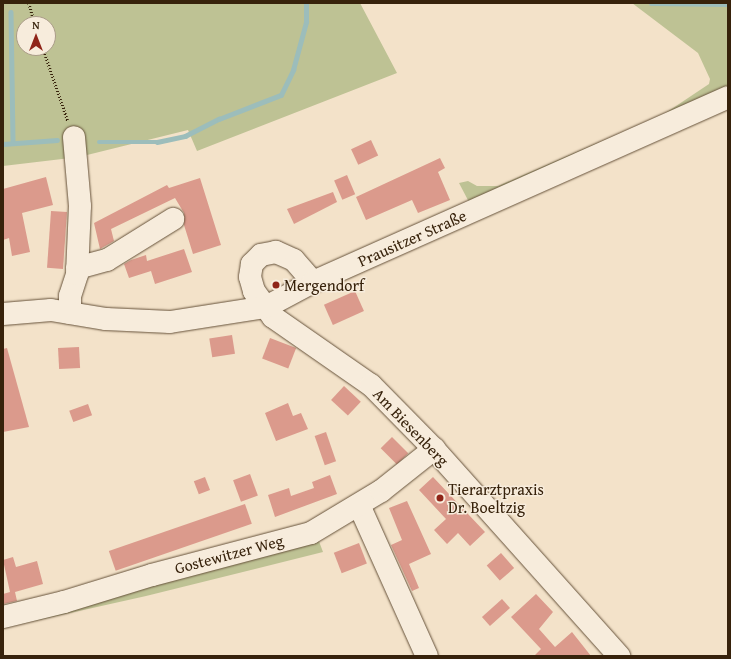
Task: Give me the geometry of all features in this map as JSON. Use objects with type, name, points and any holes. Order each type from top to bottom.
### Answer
[{"type":"street","name":"Prausitzer Straße","points":[[3,314],[37,309],[106,319],[170,322],[266,307],[313,282],[728,98]]},
{"type":"street","points":[[70,313],[70,296],[77,268],[80,206],[74,137]]},
{"type":"street","points":[[77,268],[107,260],[173,219]]},
{"type":"street","name":"Am Biesenberg","points":[[313,282],[294,260],[276,252],[261,255],[252,264],[250,277],[254,291],[274,317],[370,385],[434,449],[619,656]]},
{"type":"street","name":"Gostewitzer Weg","points":[[3,617],[64,602],[152,575],[311,532],[359,505],[434,449]]},
{"type":"street","points":[[359,505],[427,656]]},
{"type":"path","points":[[29,3],[33,16]]},
{"type":"path","points":[[46,56],[74,137]]},
{"type":"green space","points":[[3,3],[360,3],[397,73],[197,151],[188,130],[79,157],[3,166]]},
{"type":"green space","points":[[632,3],[728,3],[728,89],[470,204],[459,183],[468,181],[477,186],[498,186],[664,114],[709,84],[710,79],[698,53]]},
{"type":"green space","points":[[317,536],[323,552],[146,596],[3,628]]},
{"type":"building","points":[[371,140],[378,155],[358,165],[351,149]]},
{"type":"building","points":[[440,158],[445,168],[438,172],[450,200],[418,213],[412,200],[366,220],[356,197]]},
{"type":"building","points":[[347,175],[355,194],[342,200],[334,180]]},
{"type":"building","points":[[46,177],[53,205],[22,213],[30,252],[12,256],[9,238],[3,240],[3,189]]},
{"type":"building","points":[[200,178],[221,245],[193,254],[184,225],[184,213],[175,198],[111,229],[114,241],[100,249],[94,223],[167,185],[169,188]]},
{"type":"building","points":[[333,192],[337,202],[294,224],[287,209]]},
{"type":"building","points":[[51,211],[67,212],[63,269],[47,268]]},
{"type":"building","points":[[184,249],[192,272],[155,284],[151,271],[129,278],[124,264],[131,260],[146,255],[147,261]]},
{"type":"building","points":[[355,291],[364,311],[333,325],[324,305]]},
{"type":"building","points":[[232,335],[235,354],[212,357],[209,339]]},
{"type":"building","points":[[270,338],[296,348],[288,369],[262,359]]},
{"type":"building","points":[[79,347],[80,368],[59,369],[58,348]]},
{"type":"building","points":[[7,348],[29,427],[3,432],[3,349]]},
{"type":"building","points":[[344,386],[361,402],[348,416],[331,400]]},
{"type":"building","points":[[288,403],[293,416],[301,413],[308,429],[276,441],[265,413]]},
{"type":"building","points":[[88,404],[92,415],[73,422],[69,411]]},
{"type":"building","points":[[326,432],[336,461],[325,465],[315,436]]},
{"type":"building","points":[[392,437],[408,453],[397,465],[381,448]]},
{"type":"building","points":[[250,474],[258,496],[241,502],[233,480]]},
{"type":"building","points":[[330,475],[337,494],[275,517],[268,495],[289,488],[291,496],[314,488],[312,482]]},
{"type":"building","points":[[205,477],[210,490],[199,494],[194,481]]},
{"type":"building","points":[[433,477],[485,532],[470,546],[458,533],[447,544],[434,530],[446,519],[419,490]]},
{"type":"building","points":[[407,501],[431,554],[409,564],[419,588],[412,591],[391,545],[402,540],[389,508]]},
{"type":"building","points":[[245,504],[252,524],[116,571],[109,551]]},
{"type":"building","points":[[359,543],[367,564],[342,573],[334,553]]},
{"type":"building","points":[[501,553],[514,568],[500,581],[487,565]]},
{"type":"building","points":[[13,557],[16,567],[37,561],[43,584],[15,592],[17,601],[3,604],[3,594],[10,592],[3,560]]},
{"type":"building","points":[[536,594],[553,612],[539,629],[555,647],[572,632],[591,656],[534,656],[541,649],[511,617]]},
{"type":"building","points":[[502,599],[510,608],[490,626],[482,617]]},
{"type":"waterway","points":[[99,142],[157,142],[185,136],[219,119],[281,95],[293,70],[306,22],[306,3]]},
{"type":"waterway","points":[[651,3],[728,4]]},
{"type":"waterway","points":[[11,12],[13,143]]},
{"type":"waterway","points":[[3,144],[57,140]]},
{"type":"place","name":"Mergendorf","points":[[276,285]]},
{"type":"place","name":"Tierarztpraxis Dr. Boeltzig","points":[[440,498]]}]
